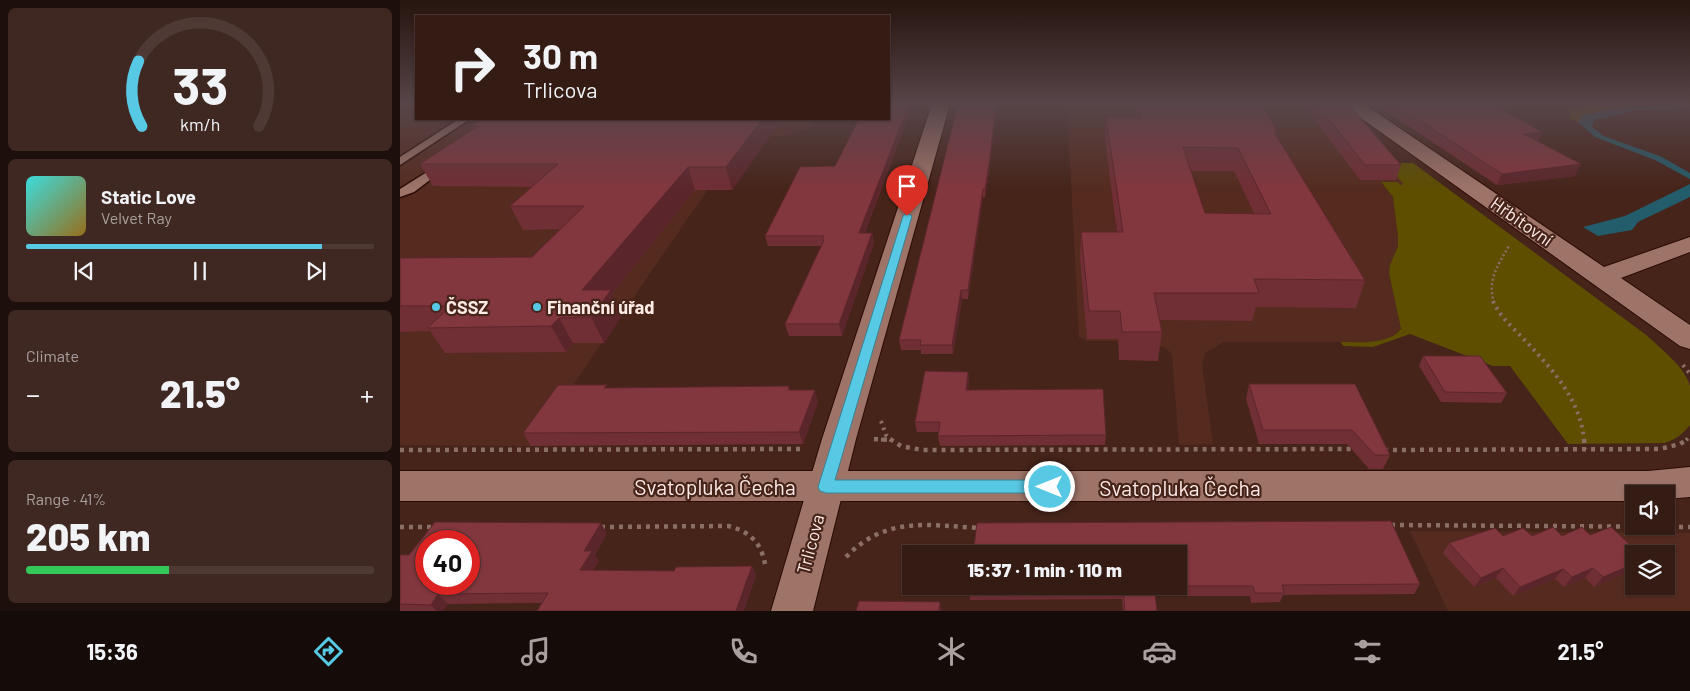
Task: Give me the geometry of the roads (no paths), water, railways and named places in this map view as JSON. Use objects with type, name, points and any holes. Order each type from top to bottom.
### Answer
[{"type":"street","name":"Trlicova","points":[[792,611],[826,487],[932,133]]},
{"type":"street","name":"Hřbitovní","points":[[1394,133],[1690,339]]},
{"type":"street","points":[[1600,277],[1690,244]]},
{"type":"street","name":"Svatopluka Čecha","points":[[401,486],[1648,486],[1690,482]]},
{"type":"lane","points":[[400,162],[445,133]]},
{"type":"lane","points":[[400,193],[410,189],[451,160]]},
{"type":"water","points":[[1590,133],[1599,133],[1604,136],[1662,157],[1690,173],[1690,179],[1655,160],[1595,137]]},
{"type":"water","points":[[1690,184],[1690,197],[1638,222],[1632,230],[1598,236],[1583,227],[1625,216]]},
{"type":"place","name":"ČSSZ","points":[[436,307]]},
{"type":"place","name":"Finanční úřad","points":[[537,307]]}]
